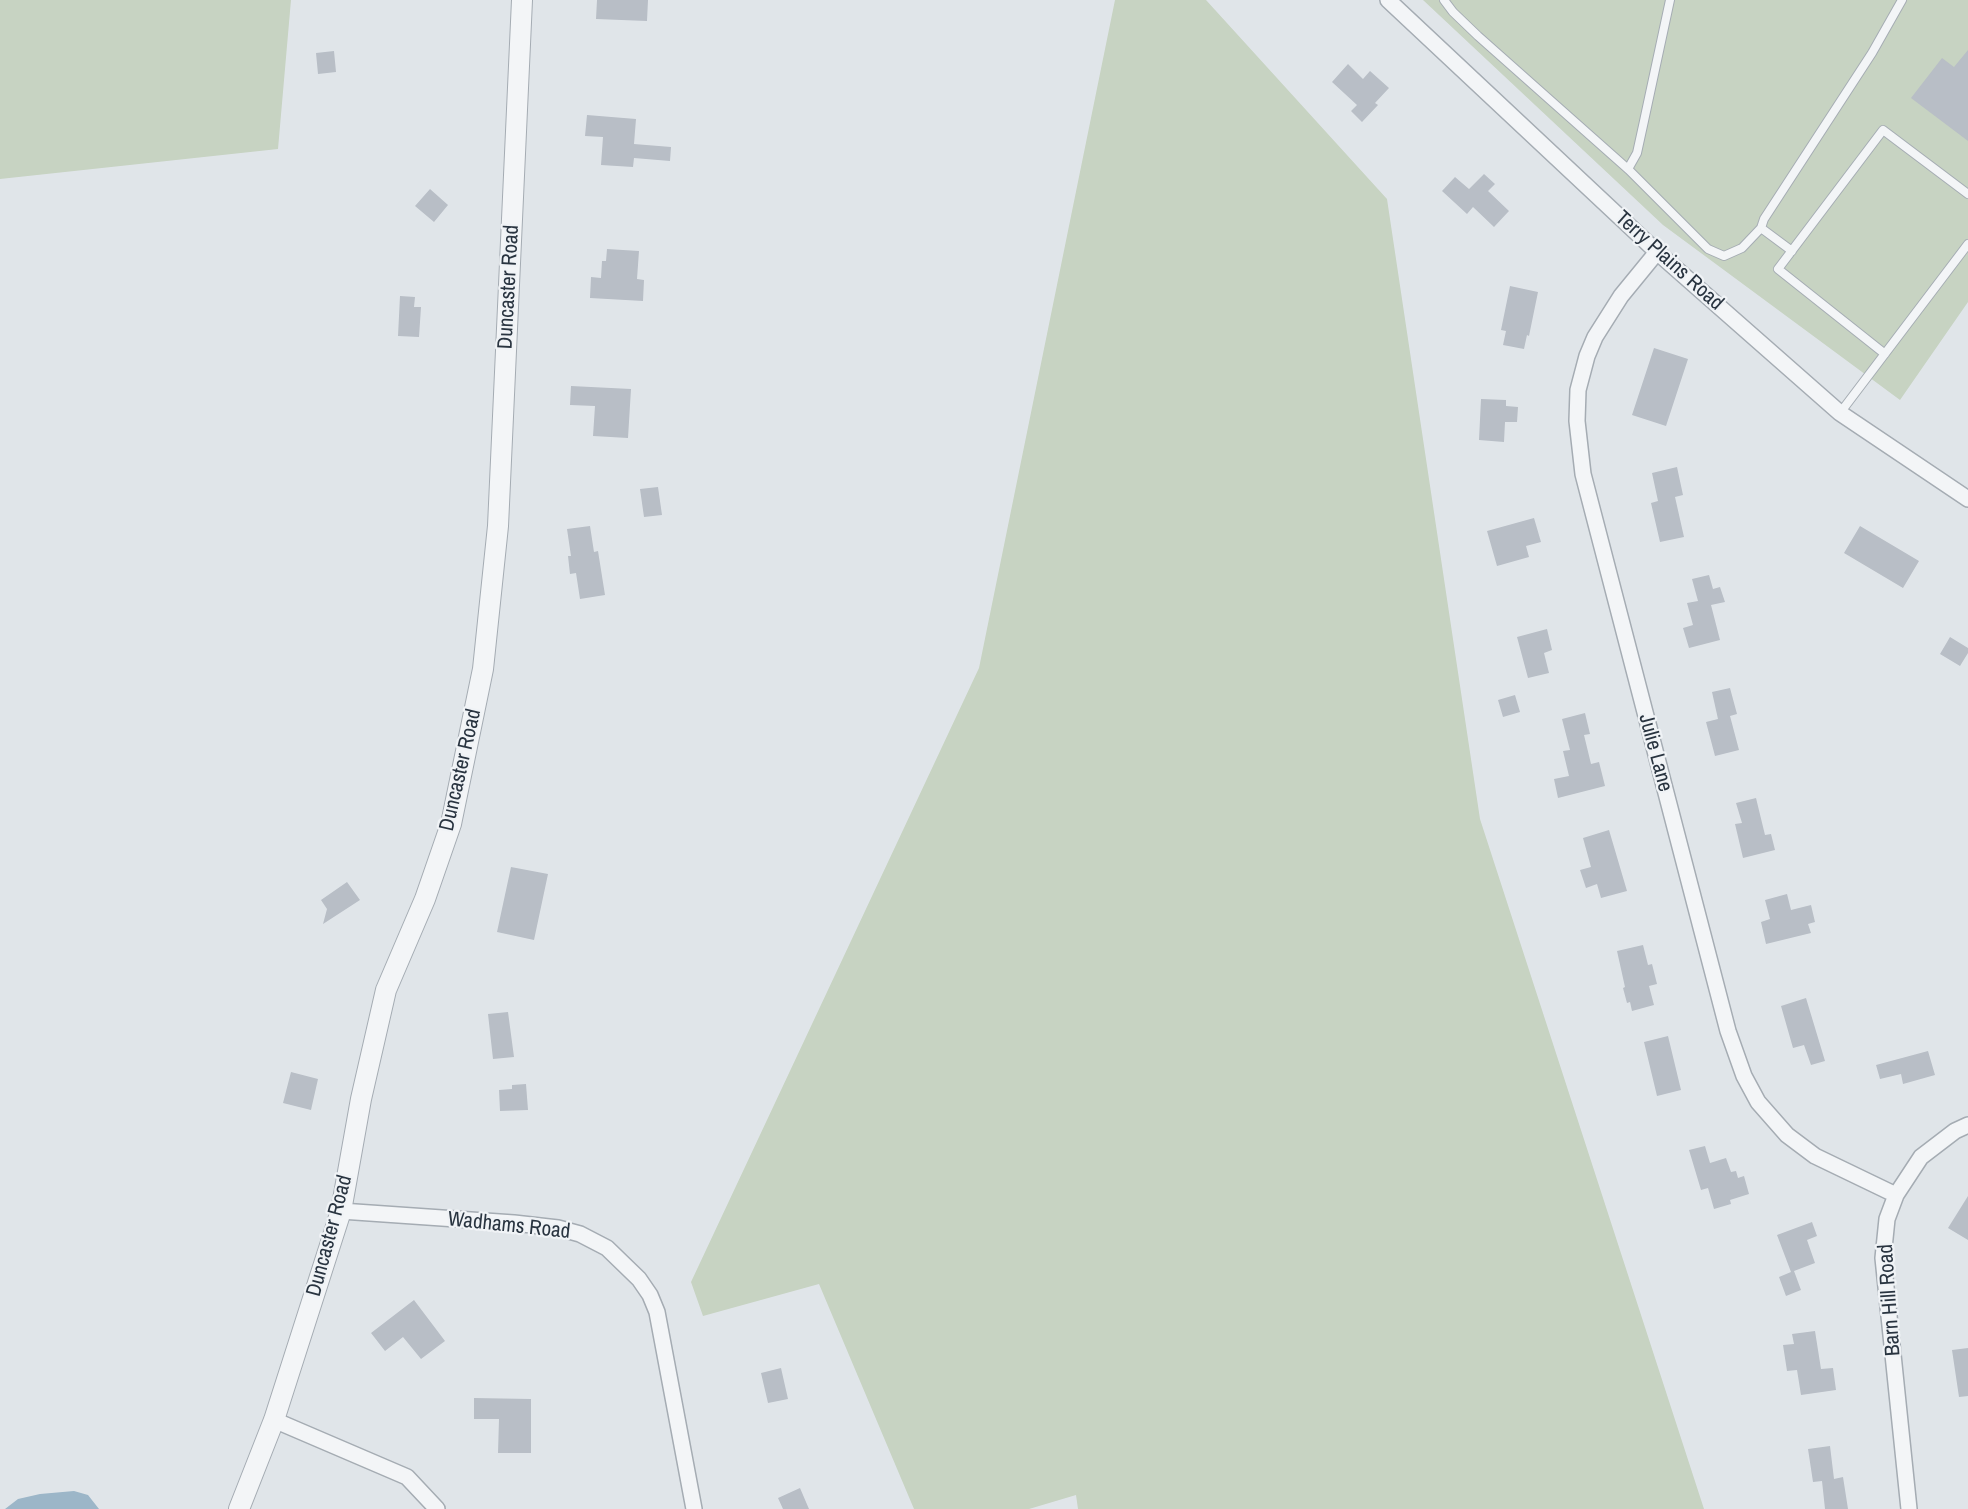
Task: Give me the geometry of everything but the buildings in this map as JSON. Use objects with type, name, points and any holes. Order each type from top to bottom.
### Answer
[{"type":"street","name":"Duncaster Road","points":[[239,1509],[274,1420],[341,1211],[361,1099],[386,990],[425,899],[450,824],[483,669],[498,526],[522,0]]},
{"type":"street","name":"Terry Plains Road","points":[[1388,0],[1657,252],[1840,413],[1968,499]]},
{"type":"street","name":"Julie Lane","points":[[1657,252],[1621,296],[1595,337],[1587,356],[1578,390],[1576,421],[1583,474],[1728,1031],[1744,1076],[1758,1102],[1787,1136],[1815,1156],[1896,1196]]},
{"type":"street","name":"Barn Hill Road","points":[[1910,1509],[1883,1258],[1887,1219],[1896,1196],[1921,1157],[1955,1131],[1968,1125]]},
{"type":"street","name":"Wadhams Road","points":[[341,1211],[558,1228],[580,1234],[607,1248],[639,1279],[650,1295],[657,1312],[694,1509]]},
{"type":"street","points":[[274,1420],[407,1477],[437,1509]]},
{"type":"lane","points":[[1444,0],[1478,36],[1628,169],[1708,249],[1724,256],[1742,248],[1761,228],[1764,219],[1872,53],[1902,0]]},
{"type":"lane","points":[[1628,169],[1636,153],[1642,132],[1670,0]]},
{"type":"lane","points":[[1885,354],[1778,269],[1882,130],[1968,194]]},
{"type":"lane","points":[[1761,228],[1792,251]]},
{"type":"lane","points":[[1840,413],[1968,244]]},
{"type":"green space","points":[[0,0],[291,0],[278,149],[0,179]]},
{"type":"green space","points":[[1115,0],[1206,0],[1387,199],[1480,819],[1704,1509],[1078,1509],[1076,1495],[1029,1509],[914,1509],[819,1284],[703,1316],[691,1282],[979,668]]},
{"type":"green space","points":[[1423,0],[1968,0],[1968,302],[1900,400],[1663,225]]},
{"type":"water","points":[[74,1491],[88,1495],[99,1509],[5,1509],[18,1499],[40,1494]]}]
